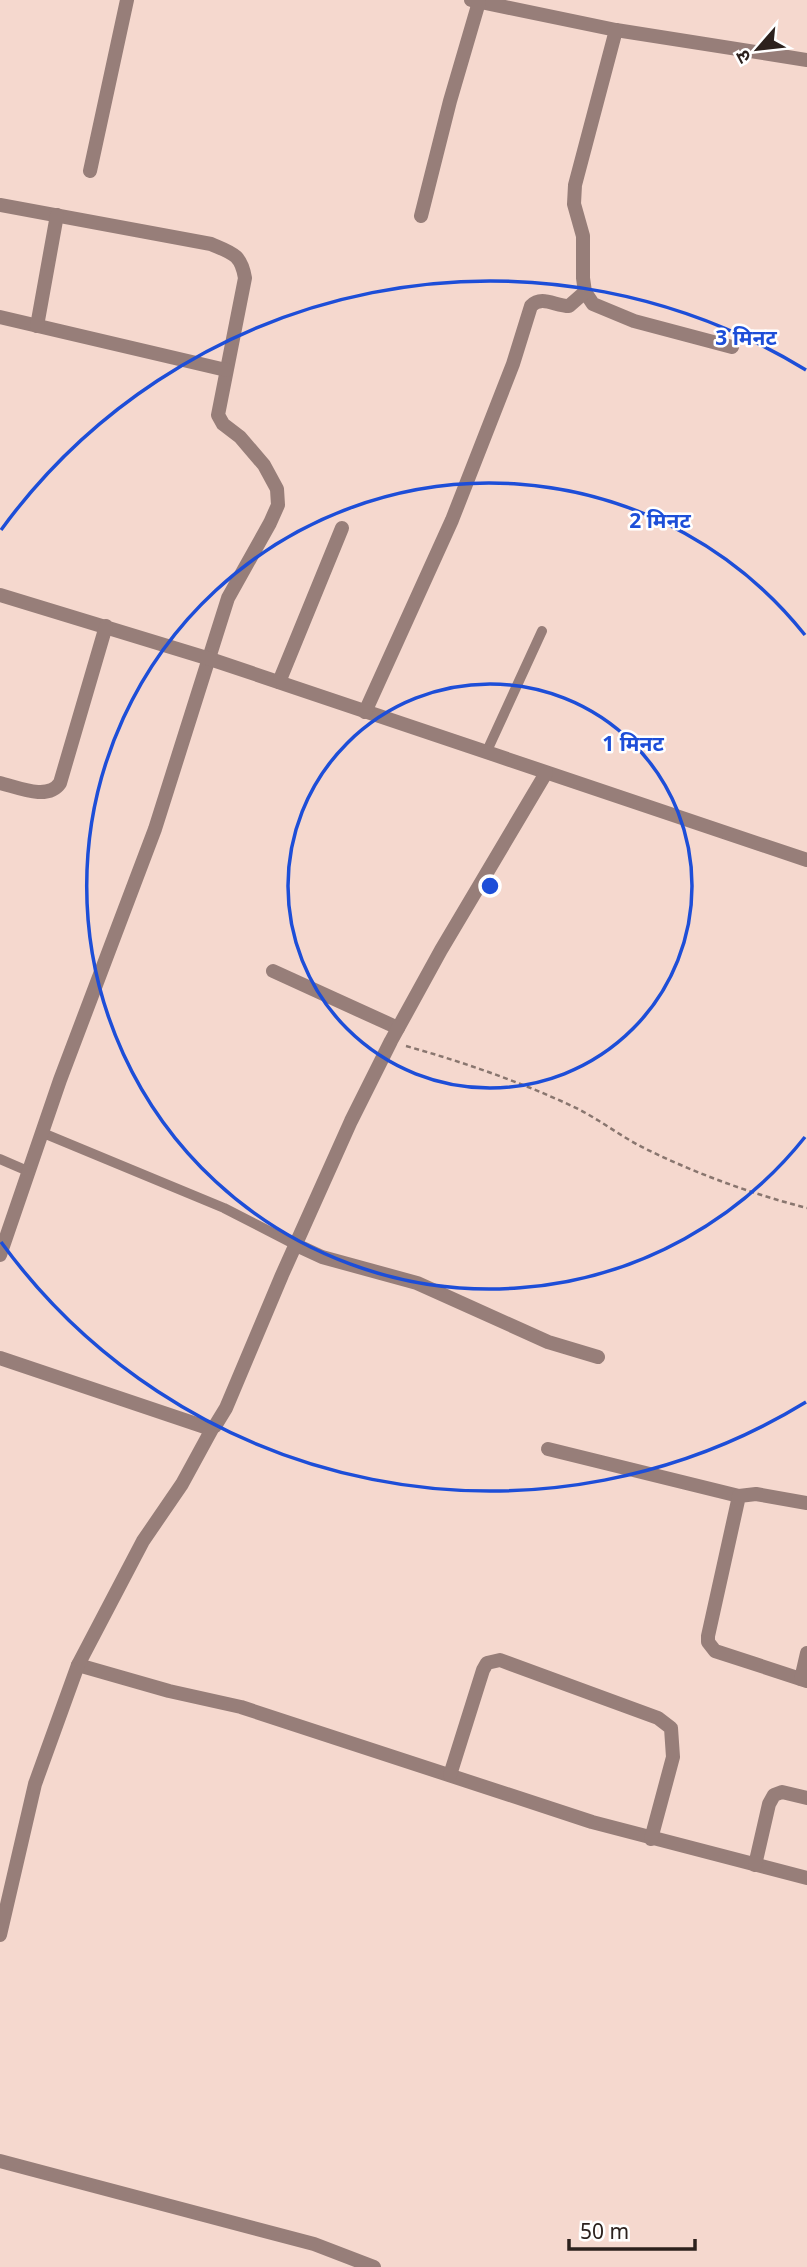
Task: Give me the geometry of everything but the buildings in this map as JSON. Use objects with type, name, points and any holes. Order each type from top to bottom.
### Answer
[{"type":"street","points":[[90,171],[127,0]]},
{"type":"street","points":[[421,216],[475,1],[616,30],[807,60]]},
{"type":"street","points":[[616,30],[575,185],[574,204],[583,236],[586,292],[593,304],[603,310],[732,347]]},
{"type":"street","points":[[0,205],[211,244],[233,253],[241,260],[245,278],[218,415],[223,424],[240,437],[264,465],[277,489],[278,505],[228,598],[155,829],[60,1080],[0,1255]]},
{"type":"street","points":[[37,326],[57,215]]},
{"type":"street","points":[[365,712],[452,520],[513,363],[531,306],[542,300],[559,306],[569,306],[586,292]]},
{"type":"street","points":[[0,317],[226,370]]},
{"type":"street","points":[[279,682],[342,528]]},
{"type":"street","points":[[0,595],[106,625],[210,659],[807,860]]},
{"type":"street","points":[[0,783],[47,792],[57,788],[106,625]]},
{"type":"street","points":[[0,1935],[35,1784],[78,1665],[143,1541],[182,1484],[212,1429],[219,1422],[351,1121],[394,1034],[546,773]]},
{"type":"street","points":[[274,971],[394,1034]]},
{"type":"street","points":[[296,1245],[322,1257],[417,1283],[548,1342],[598,1357]]},
{"type":"street","points":[[0,1357],[212,1429]]},
{"type":"street","points":[[548,1449],[739,1496],[756,1494],[807,1503]]},
{"type":"street","points":[[739,1496],[709,1626],[708,1642],[719,1653],[804,1680],[807,1653]]},
{"type":"street","points":[[450,1775],[483,1670],[487,1663],[500,1660],[658,1718],[671,1728],[673,1757],[651,1839]]},
{"type":"street","points":[[78,1665],[169,1691],[241,1707],[592,1822],[807,1878]]},
{"type":"street","points":[[755,1865],[769,1804],[774,1795],[782,1792],[807,1798]]},
{"type":"street","points":[[0,2161],[124,2196],[314,2244],[374,2267]]},
{"type":"lane","points":[[486,753],[542,631]]},
{"type":"lane","points":[[43,1133],[224,1209],[296,1245]]},
{"type":"lane","points":[[0,1159],[30,1171]]},
{"type":"path","points":[[394,1034],[574,1107],[645,1149],[698,1172],[807,1209]]}]
